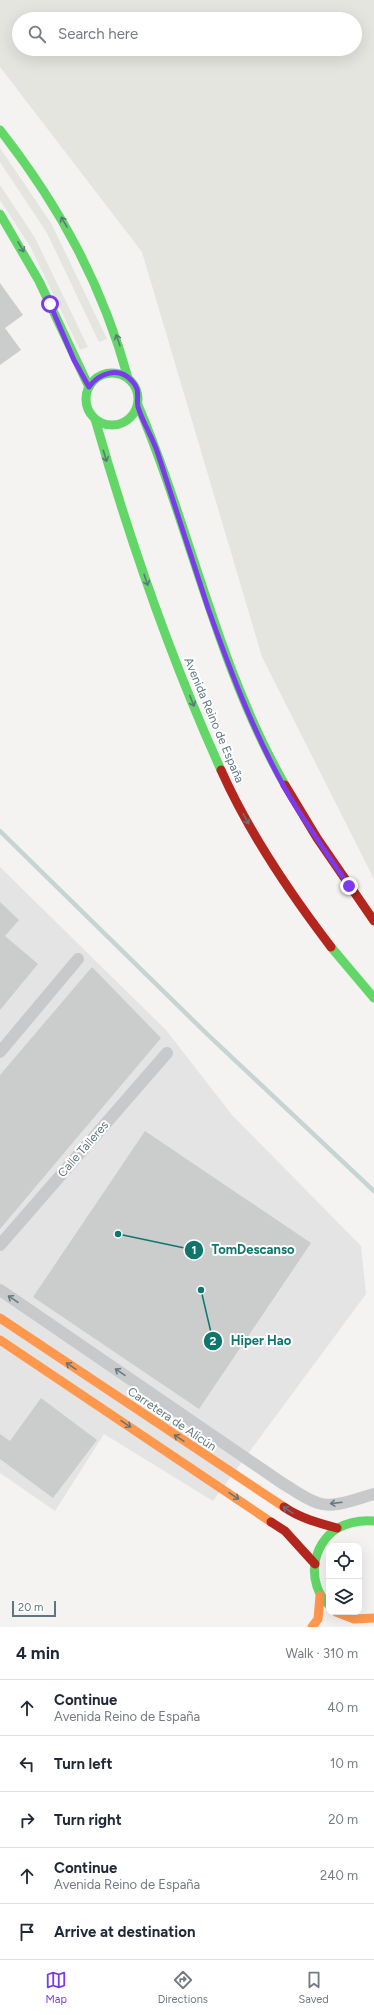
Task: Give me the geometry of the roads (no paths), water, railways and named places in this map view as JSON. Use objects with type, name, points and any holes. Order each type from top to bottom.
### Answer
[{"type":"street","points":[[0,130],[34,176],[73,238],[105,306],[120,343],[128,378]]},
{"type":"street","points":[[0,214],[30,263],[50,304],[74,360],[89,387],[87,404],[95,419],[111,425],[120,424],[128,420],[134,414],[138,406],[139,397],[137,388],[128,378],[117,372],[109,372],[100,375],[89,387]]},
{"type":"street","points":[[138,406],[152,437],[208,606],[252,721],[287,792],[345,880],[374,920]]},
{"type":"street","name":"Avenida Reino de España","points":[[95,419],[104,454],[168,643],[230,790],[256,837],[285,882],[323,936],[374,998]]},
{"type":"street","points":[[0,1052],[78,959]]},
{"type":"street","name":"Calle Talleres","points":[[0,1246],[167,1053]]},
{"type":"street","points":[[0,1290],[282,1483],[309,1499],[320,1504],[337,1504],[374,1494]]},
{"type":"street","name":"Carretera de Alicún","points":[[0,1318],[294,1514],[314,1522],[337,1528]]},
{"type":"street","points":[[0,1340],[285,1531],[315,1564]]},
{"type":"street","points":[[312,1627],[318,1619],[320,1596],[314,1577],[315,1564],[322,1544],[337,1528],[360,1520],[374,1521]]},
{"type":"street","points":[[320,1596],[326,1602]]},
{"type":"street","points":[[344,1615],[354,1619]]},
{"type":"street","points":[[341,1624],[354,1619],[374,1618]]},
{"type":"waterway","points":[[0,831],[207,1034],[374,1191]]},
{"type":"place","name":"TomDescanso","points":[[118,1234]]},
{"type":"place","name":"Hiper Hao","points":[[201,1290]]}]
